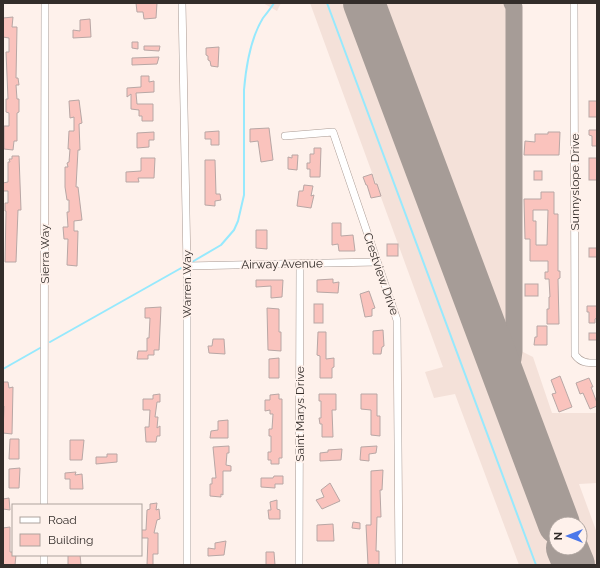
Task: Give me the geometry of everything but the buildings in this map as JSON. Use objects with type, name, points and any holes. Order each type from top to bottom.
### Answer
[{"type":"street","name":"Sierra Way","points":[[44,504],[45,3]]},
{"type":"street","name":"Warren Way","points":[[182,3],[187,266],[187,565]]},
{"type":"street","name":"Sunnyslope Drive","points":[[574,3],[575,354],[578,360],[584,363],[597,362]]},
{"type":"street","name":"Crestview Drive","points":[[285,136],[334,132],[397,320],[399,565]]},
{"type":"street","name":"Airway Avenue","points":[[187,266],[377,262]]},
{"type":"street","name":"Saint Marys Drive","points":[[299,565],[300,264]]},
{"type":"shaded area","points":[[263,3],[281,3],[277,11]]},
{"type":"shaded area","points":[[310,3],[516,3],[519,9],[517,349],[533,357],[552,413],[597,413],[597,483],[579,484],[597,533],[597,565],[519,565],[455,394],[434,398],[425,372],[443,367]]},
{"type":"waterway","points":[[192,262],[221,245],[234,230],[238,221],[244,195],[244,90],[247,62],[259,26],[274,3]]},
{"type":"waterway","points":[[327,3],[536,565]]},
{"type":"waterway","points":[[50,342],[183,267]]},
{"type":"waterway","points":[[3,369],[40,348]]},
{"type":"taxiway","points":[[501,370],[510,366],[514,351],[514,7],[512,3]]},
{"type":"runway","points":[[364,3],[556,516]]},
{"type":"runway","points":[[570,556],[574,565]]}]
